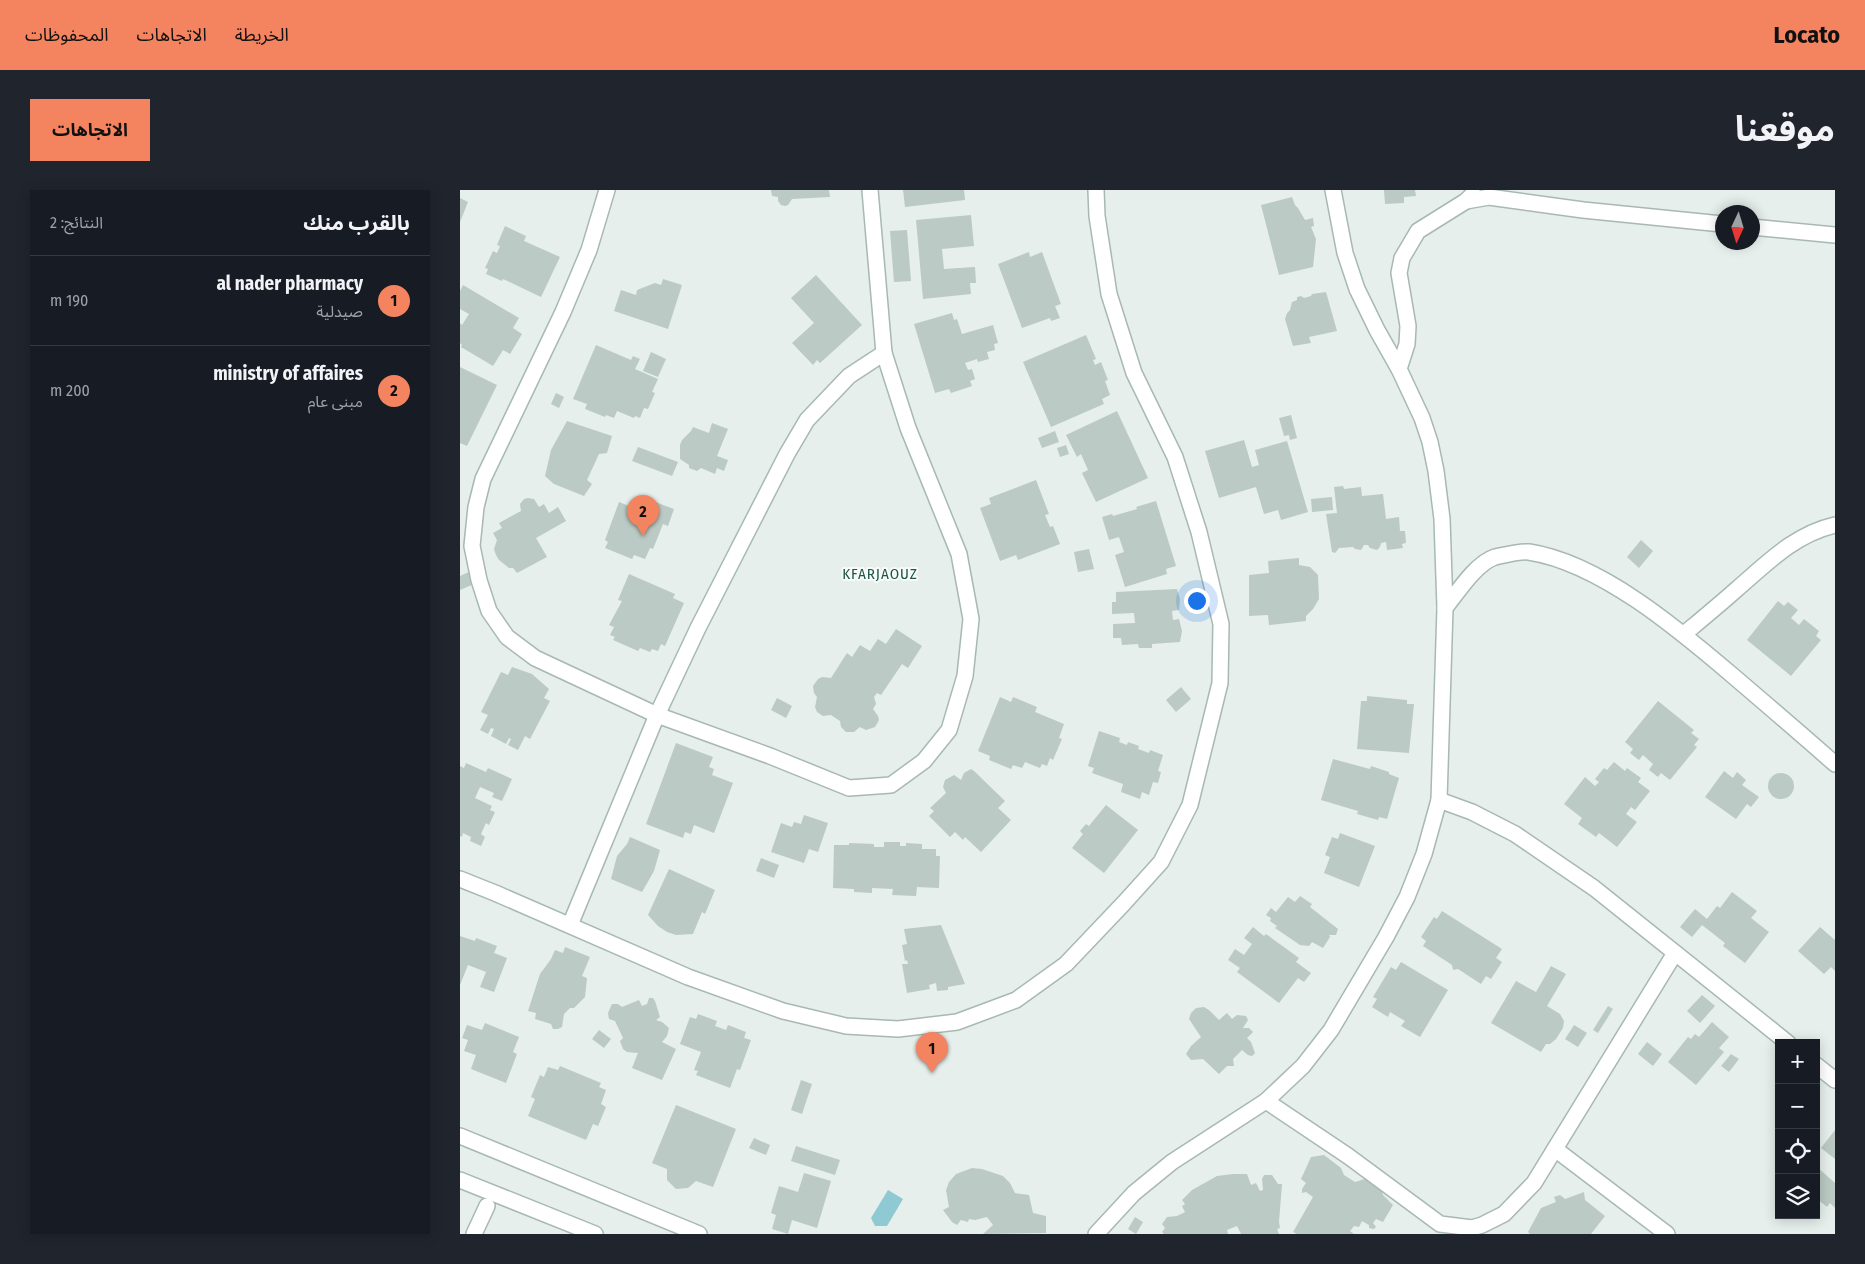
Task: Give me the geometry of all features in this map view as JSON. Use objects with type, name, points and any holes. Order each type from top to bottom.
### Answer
[{"type":"street","points":[[607,190],[588,250],[563,312],[483,479],[476,507],[472,546],[478,580],[489,611],[507,637],[535,658],[657,715],[770,756],[849,788],[891,785],[924,761],[949,730],[965,676],[971,619],[959,554],[908,428],[884,353],[870,190]]},
{"type":"street","points":[[460,879],[688,977],[783,1011],[846,1026],[898,1029],[957,1022],[1016,1000],[1066,964],[1124,904],[1161,862],[1190,805],[1220,683],[1221,624],[1199,532],[1175,457],[1134,373],[1109,294],[1097,216],[1096,190]]},
{"type":"street","points":[[1096,1234],[1134,1193],[1172,1162],[1266,1101],[1303,1066],[1331,1030],[1386,937],[1407,897],[1424,854],[1439,800],[1445,608],[1442,519],[1436,471],[1430,442],[1422,418],[1399,369],[1357,289],[1344,253],[1333,190]]},
{"type":"street","points":[[1399,369],[1406,344],[1408,326],[1399,273],[1402,258],[1418,230],[1466,201],[1478,190]]},
{"type":"street","points":[[1466,201],[1489,197],[1583,210],[1715,223]]},
{"type":"street","points":[[1760,228],[1835,235]]},
{"type":"street","points":[[570,926],[657,715],[698,628],[787,454],[807,420],[849,376],[884,353]]},
{"type":"street","points":[[1684,634],[1768,561],[1800,537],[1818,529],[1835,525]]},
{"type":"street","points":[[1445,608],[1470,575],[1494,558],[1527,552],[1563,561],[1589,572],[1642,604],[1684,634],[1835,764]]},
{"type":"street","points":[[1439,800],[1472,812],[1515,834],[1594,888],[1783,1039]]},
{"type":"street","points":[[1266,1101],[1348,1156],[1440,1224],[1472,1231],[1504,1214],[1534,1183],[1674,953]]},
{"type":"street","points":[[1820,1068],[1835,1080]]},
{"type":"street","points":[[460,1136],[699,1234]]},
{"type":"street","points":[[1556,1149],[1667,1234]]},
{"type":"street","points":[[460,1180],[595,1234]]},
{"type":"street","points":[[474,1234],[486,1206]]},
{"type":"water","points":[[888,1190],[903,1199],[887,1226],[875,1226],[871,1218]]},
{"type":"building","points":[[771,190],[829,190],[830,197],[792,199],[785,206],[781,205],[778,197],[772,196]]},
{"type":"building","points":[[903,190],[964,190],[965,200],[905,207]]},
{"type":"building","points":[[1384,190],[1415,190],[1416,196],[1404,197],[1404,203],[1385,204]]},
{"type":"building","points":[[1292,197],[1305,220],[1313,218],[1314,226],[1311,227],[1316,239],[1313,267],[1279,275],[1261,205]]},
{"type":"building","points":[[460,198],[468,202],[460,222]]},
{"type":"building","points":[[971,215],[974,246],[942,249],[944,269],[975,267],[976,283],[970,283],[971,294],[923,299],[916,220]]},
{"type":"building","points":[[505,226],[526,236],[524,241],[560,257],[541,297],[503,279],[502,281],[486,274],[488,269],[485,268],[493,251],[497,253],[500,246],[497,245]]},
{"type":"building","points":[[907,230],[911,281],[894,282],[890,231]]},
{"type":"building","points":[[1029,252],[1030,257],[1042,252],[1061,304],[1055,306],[1060,318],[1051,321],[1050,318],[1022,328],[998,264]]},
{"type":"building","points":[[816,275],[862,325],[820,363],[817,360],[813,365],[792,343],[814,323],[791,298]]},
{"type":"building","points":[[663,279],[682,285],[668,329],[614,311],[621,290],[636,295],[637,290],[655,283],[661,285]]},
{"type":"building","points":[[463,285],[519,318],[513,328],[522,334],[510,354],[503,350],[493,366],[461,347],[460,323],[462,325],[469,314],[460,309],[460,291]]},
{"type":"building","points":[[1326,292],[1337,331],[1309,337],[1311,343],[1293,346],[1285,319],[1292,302],[1297,300],[1297,297],[1301,296],[1304,298],[1312,294]]},
{"type":"building","points":[[952,313],[954,320],[957,319],[962,334],[993,325],[998,343],[994,344],[995,350],[987,352],[989,359],[978,362],[977,359],[965,363],[968,370],[972,369],[975,379],[970,381],[972,386],[951,393],[949,389],[935,393],[914,324]]},
{"type":"building","points":[[1086,335],[1096,359],[1093,360],[1095,365],[1101,362],[1108,380],[1105,381],[1110,395],[1102,399],[1104,404],[1051,427],[1023,362]]},
{"type":"building","points":[[596,345],[631,360],[633,356],[640,359],[635,369],[658,379],[652,392],[655,393],[648,409],[644,408],[640,418],[635,416],[634,418],[617,411],[614,418],[606,415],[605,417],[585,409],[587,404],[573,399]]},
{"type":"building","points":[[651,352],[666,359],[658,377],[643,371]]},
{"type":"building","points":[[460,367],[497,385],[467,446],[460,443]]},
{"type":"building","points":[[556,393],[564,397],[559,408],[551,404]]},
{"type":"building","points":[[1117,411],[1148,478],[1096,502],[1082,473],[1088,470],[1081,454],[1077,457],[1066,435]]},
{"type":"building","points":[[1291,415],[1297,438],[1290,440],[1289,435],[1284,436],[1279,418]]},
{"type":"building","points":[[567,421],[612,436],[607,453],[599,454],[587,480],[592,484],[584,496],[554,484],[545,476],[551,450]]},
{"type":"building","points":[[712,423],[728,429],[717,456],[728,460],[724,471],[717,468],[715,474],[701,468],[697,471],[689,468],[689,465],[680,459],[682,440],[693,427],[709,433]]},
{"type":"building","points":[[1055,431],[1059,442],[1042,448],[1038,438]]},
{"type":"building","points":[[1244,440],[1252,467],[1259,465],[1255,450],[1287,441],[1308,512],[1281,520],[1278,510],[1264,514],[1256,487],[1219,498],[1205,451]]},
{"type":"building","points":[[1066,445],[1069,454],[1060,457],[1057,448]]},
{"type":"building","points":[[638,447],[678,462],[672,476],[632,461]]},
{"type":"building","points":[[1036,480],[1049,514],[1045,515],[1050,527],[1053,526],[1060,544],[1018,560],[1016,555],[1000,561],[980,508],[991,504],[989,498]]},
{"type":"building","points":[[1343,486],[1344,489],[1361,487],[1362,496],[1383,494],[1386,519],[1399,517],[1400,531],[1405,531],[1406,543],[1402,544],[1403,548],[1387,550],[1386,542],[1381,543],[1377,550],[1364,545],[1361,550],[1353,547],[1339,548],[1335,553],[1332,552],[1326,514],[1337,513],[1334,487]]},
{"type":"building","points":[[1332,497],[1333,510],[1312,512],[1311,499]]},
{"type":"building","points":[[524,499],[534,499],[539,507],[544,504],[549,513],[558,507],[566,521],[536,538],[547,557],[517,573],[513,568],[509,568],[499,560],[496,555],[494,549],[497,540],[493,533],[502,528],[499,523],[521,511],[520,504]]},
{"type":"building","points":[[647,499],[674,509],[668,526],[663,524],[653,549],[650,548],[645,559],[634,555],[632,559],[605,548],[608,542],[605,540],[619,502],[642,511]]},
{"type":"building","points":[[1156,501],[1176,566],[1166,569],[1167,574],[1125,587],[1115,555],[1124,552],[1119,537],[1109,540],[1102,517],[1137,509],[1136,507]]},
{"type":"building","points":[[1641,540],[1653,551],[1639,568],[1627,557]]},
{"type":"building","points":[[1089,549],[1094,569],[1078,572],[1074,552]]},
{"type":"building","points":[[1299,558],[1299,565],[1310,567],[1318,575],[1319,599],[1306,616],[1306,621],[1269,625],[1268,615],[1249,616],[1249,575],[1269,573],[1268,561]]},
{"type":"building","points":[[469,572],[474,584],[460,590],[460,576]]},
{"type":"building","points":[[629,574],[675,594],[673,598],[684,603],[665,646],[661,644],[658,651],[652,649],[650,652],[640,648],[638,651],[613,640],[615,637],[610,635],[614,627],[609,625],[622,601],[618,600]]},
{"type":"building","points":[[1177,589],[1180,599],[1179,610],[1172,611],[1173,620],[1179,619],[1182,631],[1180,642],[1152,644],[1152,648],[1139,648],[1138,644],[1122,645],[1121,638],[1113,638],[1113,624],[1135,623],[1134,613],[1112,614],[1112,602],[1116,602],[1116,592]]},
{"type":"building","points":[[1778,601],[1784,606],[1788,602],[1798,610],[1791,618],[1799,625],[1804,619],[1819,631],[1816,636],[1821,640],[1791,676],[1747,640]]},
{"type":"building","points":[[896,629],[922,646],[908,668],[902,664],[881,695],[877,693],[874,697],[876,704],[873,709],[879,720],[875,727],[866,730],[860,727],[854,732],[846,732],[841,727],[840,721],[831,715],[823,716],[817,712],[815,707],[817,697],[813,686],[818,679],[822,677],[831,678],[847,653],[852,657],[860,645],[870,651],[878,639],[886,644]]},
{"type":"building","points":[[512,667],[532,674],[549,689],[544,698],[550,701],[530,739],[525,736],[518,750],[508,745],[511,739],[509,738],[506,744],[491,736],[494,729],[491,728],[488,734],[480,730],[488,715],[481,712],[501,672],[508,675]]},
{"type":"building","points":[[1181,687],[1191,699],[1176,712],[1166,700]]},
{"type":"building","points":[[1367,696],[1407,700],[1407,704],[1414,704],[1409,753],[1357,749],[1361,701],[1367,701]]},
{"type":"building","points":[[1000,697],[1011,702],[1013,697],[1037,707],[1035,712],[1064,724],[1059,738],[1062,739],[1053,760],[1050,758],[1047,766],[1042,764],[1040,768],[1025,762],[1022,768],[1013,765],[1011,769],[989,760],[990,756],[978,751]]},
{"type":"building","points":[[777,698],[792,706],[786,718],[771,710]]},
{"type":"building","points":[[1658,701],[1694,730],[1691,733],[1699,739],[1694,745],[1697,747],[1670,780],[1661,773],[1658,777],[1649,770],[1653,764],[1643,755],[1639,760],[1630,753],[1633,749],[1625,742]]},
{"type":"building","points":[[1099,731],[1120,738],[1119,742],[1127,745],[1128,742],[1139,746],[1138,749],[1149,753],[1150,750],[1163,755],[1158,771],[1161,772],[1158,783],[1153,782],[1149,795],[1142,792],[1140,799],[1121,792],[1123,784],[1092,773],[1094,768],[1088,766]]},
{"type":"building","points":[[676,743],[713,757],[709,767],[714,769],[712,775],[733,783],[714,833],[694,825],[691,834],[685,832],[683,838],[646,824]]},
{"type":"building","points":[[1333,759],[1370,769],[1371,766],[1389,772],[1389,774],[1399,778],[1387,819],[1379,817],[1378,820],[1357,814],[1358,811],[1321,800]]},
{"type":"building","points":[[1614,762],[1625,771],[1627,768],[1641,778],[1638,782],[1650,791],[1635,810],[1631,807],[1626,814],[1637,822],[1617,847],[1599,833],[1596,837],[1578,824],[1582,818],[1564,804],[1585,777],[1595,786],[1599,782],[1595,779],[1604,768],[1607,770]]},
{"type":"building","points":[[466,763],[486,772],[488,768],[512,779],[502,801],[492,797],[494,793],[480,787],[475,798],[492,806],[490,810],[495,812],[489,825],[486,823],[481,834],[485,837],[481,846],[470,841],[471,837],[463,833],[462,837],[460,836],[460,766],[464,768]]},
{"type":"building","points":[[971,769],[1005,801],[998,808],[1011,820],[981,852],[965,837],[963,840],[955,832],[950,837],[929,816],[934,811],[930,808],[946,793],[943,787],[945,780],[954,775],[961,780],[964,773]]},
{"type":"building","points":[[1724,771],[1733,778],[1737,772],[1746,780],[1742,785],[1759,797],[1751,807],[1747,804],[1736,819],[1705,797]]},
{"type":"building","points":[[1781,773],[1790,777],[1794,786],[1790,795],[1781,799],[1772,795],[1768,786],[1772,777]]},
{"type":"building","points":[[1106,805],[1138,830],[1104,873],[1072,848],[1083,834],[1080,831],[1086,824],[1089,826]]},
{"type":"building","points":[[804,815],[828,823],[818,852],[809,849],[804,863],[771,852],[781,823],[792,827],[794,822],[801,824]]},
{"type":"building","points":[[1340,833],[1375,846],[1359,887],[1324,873],[1330,857],[1325,855],[1332,837],[1338,839]]},
{"type":"building","points":[[630,837],[660,850],[654,871],[642,892],[611,879],[617,856]]},
{"type":"building","points":[[884,842],[900,842],[900,846],[906,846],[906,843],[922,844],[922,849],[936,849],[936,856],[940,856],[939,888],[917,887],[916,896],[892,895],[893,889],[872,888],[872,893],[854,892],[854,889],[833,888],[834,845],[849,845],[849,843],[874,844],[874,847],[884,847]]},
{"type":"building","points":[[761,858],[779,865],[774,878],[756,871]]},
{"type":"building","points":[[669,869],[715,890],[705,914],[702,912],[693,934],[676,935],[667,932],[658,926],[648,915]]},
{"type":"building","points":[[1732,892],[1757,911],[1751,918],[1769,932],[1745,963],[1723,946],[1725,943],[1702,925],[1692,937],[1680,927],[1695,909],[1707,919],[1717,906],[1720,908]]},
{"type":"building","points":[[1300,896],[1312,904],[1310,907],[1338,929],[1336,935],[1329,935],[1330,937],[1323,948],[1312,942],[1309,946],[1300,945],[1275,928],[1277,926],[1266,915],[1271,908],[1276,912],[1288,897],[1295,902]]},
{"type":"building","points":[[1442,911],[1502,949],[1496,958],[1502,962],[1491,979],[1486,976],[1481,984],[1458,969],[1453,970],[1452,965],[1423,946],[1426,941],[1421,937],[1434,917],[1437,919]]},
{"type":"building","points":[[941,925],[965,984],[948,987],[948,990],[937,991],[936,983],[929,985],[930,989],[907,993],[902,964],[908,964],[907,960],[905,961],[902,945],[907,944],[904,929]]},
{"type":"building","points":[[1253,927],[1299,958],[1296,962],[1311,973],[1304,982],[1298,978],[1279,1003],[1237,972],[1240,968],[1228,960],[1235,949],[1244,955],[1252,944],[1244,938]]},
{"type":"building","points":[[1820,927],[1835,940],[1835,971],[1831,967],[1824,974],[1798,951]]},
{"type":"building","points":[[460,936],[475,941],[476,938],[497,946],[494,953],[507,958],[494,992],[480,987],[486,972],[468,965],[460,985]]},
{"type":"building","points":[[565,947],[590,957],[582,976],[587,978],[585,997],[574,1008],[570,1008],[564,1014],[562,1027],[553,1029],[551,1024],[535,1019],[536,1013],[528,1011],[540,974],[555,950],[563,953]]},
{"type":"building","points":[[1401,962],[1448,990],[1420,1037],[1401,1026],[1405,1021],[1390,1012],[1388,1017],[1372,1007],[1377,999],[1373,997],[1391,967],[1396,970]]},
{"type":"building","points":[[1551,966],[1566,974],[1547,1006],[1560,1014],[1564,1021],[1563,1028],[1556,1039],[1550,1044],[1546,1044],[1541,1052],[1491,1023],[1516,981],[1536,992]]},
{"type":"building","points":[[1702,995],[1715,1006],[1700,1023],[1687,1011]]},
{"type":"building","points":[[649,998],[653,998],[655,1001],[660,1017],[656,1020],[669,1028],[667,1036],[662,1042],[676,1049],[662,1080],[632,1068],[638,1053],[627,1052],[623,1049],[620,1041],[623,1038],[615,1021],[609,1019],[608,1013],[612,1004],[618,1004],[622,1007],[639,1000],[642,1006],[647,1004]]},
{"type":"building","points":[[1608,1006],[1613,1009],[1598,1033],[1593,1030]]},
{"type":"building","points":[[1204,1007],[1219,1020],[1227,1013],[1232,1019],[1237,1015],[1246,1016],[1248,1020],[1243,1028],[1249,1028],[1253,1032],[1247,1038],[1251,1042],[1255,1053],[1252,1056],[1242,1050],[1233,1059],[1234,1066],[1227,1066],[1219,1074],[1203,1059],[1191,1060],[1186,1054],[1191,1046],[1201,1037],[1189,1019],[1191,1013],[1196,1008]]},
{"type":"building","points":[[698,1014],[717,1021],[715,1026],[726,1030],[728,1025],[746,1032],[744,1038],[751,1040],[740,1070],[737,1069],[730,1088],[696,1075],[698,1071],[694,1070],[701,1052],[680,1044],[690,1017],[696,1019]]},
{"type":"building","points":[[1712,1022],[1729,1037],[1719,1048],[1724,1052],[1696,1085],[1668,1062],[1688,1037],[1691,1039],[1695,1034],[1699,1037]]},
{"type":"building","points":[[485,1023],[519,1037],[513,1052],[517,1054],[506,1083],[471,1069],[476,1055],[464,1051],[468,1040],[462,1038],[467,1025],[482,1030]]},
{"type":"building","points":[[1574,1025],[1587,1033],[1578,1047],[1565,1039]]},
{"type":"building","points":[[599,1030],[611,1039],[604,1048],[592,1039]]},
{"type":"building","points":[[1647,1042],[1662,1054],[1653,1066],[1638,1054]]},
{"type":"building","points":[[1731,1054],[1739,1059],[1729,1072],[1721,1066]]},
{"type":"building","points":[[560,1066],[601,1083],[599,1087],[606,1090],[601,1104],[606,1107],[598,1126],[593,1124],[586,1140],[528,1116],[535,1099],[531,1097],[540,1075],[544,1077],[548,1067],[558,1070]]},
{"type":"building","points":[[801,1080],[812,1084],[802,1114],[791,1110]]},
{"type":"building","points":[[676,1105],[736,1129],[713,1187],[696,1181],[688,1188],[676,1189],[667,1180],[667,1169],[652,1163]]},
{"type":"building","points":[[1835,1130],[1835,1159],[1821,1148]]},
{"type":"building","points":[[754,1138],[770,1145],[766,1155],[749,1148]]},
{"type":"building","points":[[796,1146],[840,1160],[835,1175],[791,1161]]},
{"type":"building","points":[[1324,1155],[1341,1168],[1344,1175],[1355,1182],[1368,1178],[1380,1185],[1383,1195],[1393,1205],[1383,1222],[1376,1219],[1373,1223],[1376,1227],[1374,1229],[1369,1228],[1369,1225],[1362,1221],[1359,1227],[1354,1226],[1350,1231],[1354,1234],[1297,1234],[1293,1232],[1313,1197],[1306,1192],[1302,1193],[1306,1183],[1301,1179],[1311,1157]]},
{"type":"building","points":[[972,1168],[982,1169],[1003,1176],[1010,1183],[1015,1193],[1029,1195],[1033,1213],[1046,1216],[1046,1233],[983,1234],[993,1225],[987,1217],[975,1220],[969,1219],[968,1222],[961,1220],[957,1225],[952,1222],[943,1210],[949,1207],[946,1190],[949,1182],[956,1174]]},
{"type":"building","points":[[1820,1170],[1835,1183],[1835,1208],[1830,1203],[1827,1207],[1820,1201]]},
{"type":"building","points":[[804,1173],[831,1181],[817,1228],[792,1220],[788,1234],[772,1229],[776,1215],[771,1213],[779,1186],[798,1192]]},
{"type":"building","points":[[1247,1174],[1251,1185],[1256,1183],[1260,1191],[1263,1190],[1262,1179],[1264,1175],[1272,1175],[1278,1184],[1282,1184],[1280,1228],[1277,1229],[1279,1234],[1241,1234],[1237,1226],[1227,1230],[1228,1234],[1164,1234],[1162,1232],[1165,1228],[1162,1224],[1167,1217],[1177,1216],[1185,1212],[1182,1206],[1185,1204],[1182,1200],[1192,1190],[1217,1176]]},
{"type":"building","points":[[1584,1192],[1585,1200],[1605,1216],[1591,1234],[1530,1234],[1528,1232],[1541,1208],[1556,1202],[1554,1197],[1560,1195],[1565,1199]]},
{"type":"building","points":[[1135,1217],[1143,1222],[1136,1234],[1128,1229]]},
{"type":"place","name":"ministry of affaires","points":[[643,536]]},
{"type":"place","name":"al nader pharmacy","points":[[932,1073]]},
{"type":"district","name":"KFARJAOUZ","points":[[880,574]]}]
